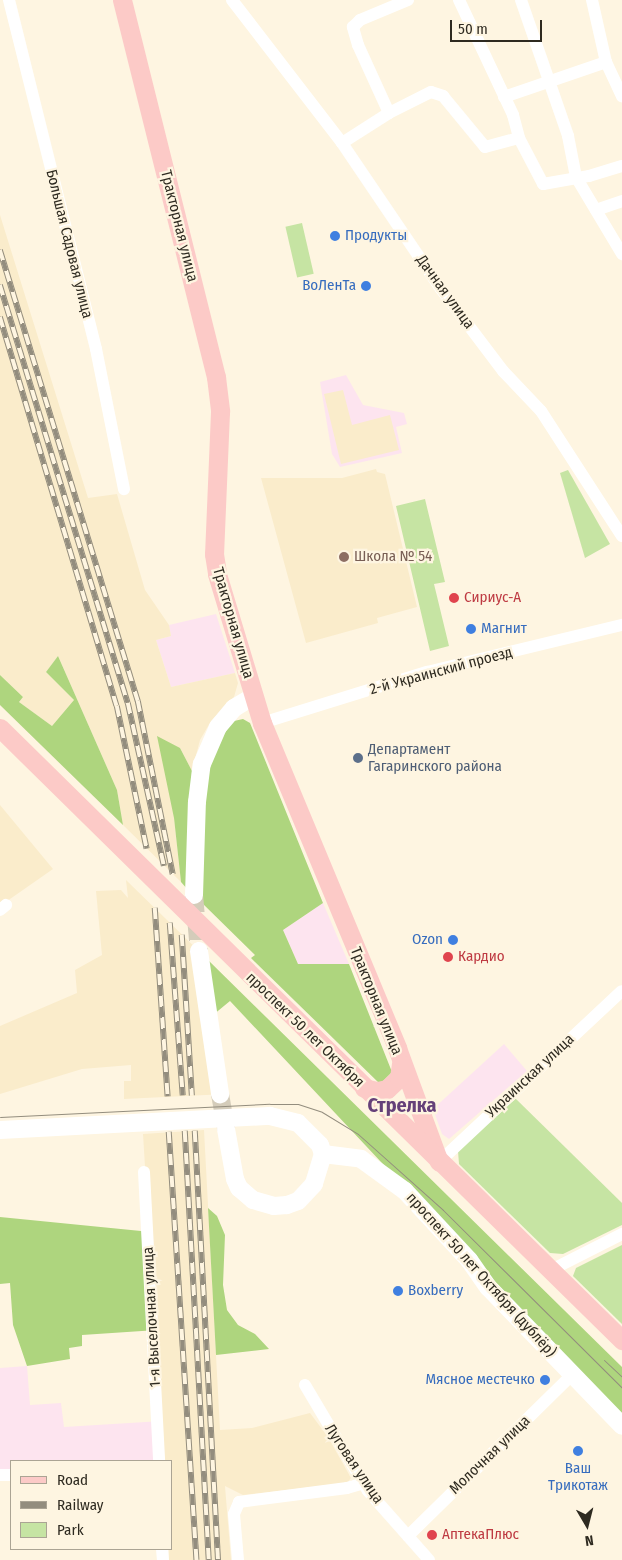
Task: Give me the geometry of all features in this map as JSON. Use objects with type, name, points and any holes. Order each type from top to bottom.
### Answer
[{"type":"main road","name":"Тракторная улица","points":[[122,0],[216,377],[220,452],[214,554],[217,574],[262,723],[440,1162]]},
{"type":"main road","name":"проспект 50 лет Октября","points":[[0,728],[622,1340]]},
{"type":"main road","points":[[364,1088],[378,1091],[388,1089],[399,1078],[401,1064]]},
{"type":"street","name":"Большая Садовая улица","points":[[8,0],[96,349],[124,489]]},
{"type":"street","name":"Дачная улица","points":[[232,0],[342,143],[447,296],[503,371],[541,411],[622,536]]},
{"type":"street","points":[[389,113],[358,45],[353,26],[360,20],[408,0]]},
{"type":"street","points":[[459,0],[504,97],[519,138],[543,184],[589,176],[622,166]]},
{"type":"street","points":[[521,0],[568,136],[576,177],[616,249],[622,254]]},
{"type":"street","points":[[592,0],[606,62],[622,96]]},
{"type":"street","points":[[504,97],[606,62]]},
{"type":"street","points":[[342,143],[389,113],[431,92],[439,92],[485,147],[491,148],[519,138]]},
{"type":"street","points":[[596,210],[622,201]]},
{"type":"street","name":"2-й Украинский проезд","points":[[262,723],[427,672],[622,624]]},
{"type":"street","points":[[194,895],[197,802],[202,764],[218,727],[234,708],[254,696]]},
{"type":"street","points":[[199,951],[220,1094]]},
{"type":"street","name":"Украинская улица","points":[[440,1162],[622,991]]},
{"type":"street","points":[[0,1130],[270,1116],[298,1123],[312,1133],[323,1154],[314,1184],[298,1201],[287,1205],[263,1204],[239,1188],[226,1129]]},
{"type":"street","name":"проспект 50 лет Октября (дублёр)","points":[[323,1154],[342,1154],[361,1159],[405,1191],[469,1260],[488,1287],[622,1426]]},
{"type":"street","name":"1-я Выселочная улица","points":[[144,1172],[159,1460]]},
{"type":"street","points":[[551,1270],[622,1234]]},
{"type":"street","name":"Молочная улица","points":[[408,1536],[572,1375]]},
{"type":"street","name":"Луговая улица","points":[[305,1385],[364,1483],[430,1560]]},
{"type":"street","points":[[238,1560],[234,1514],[239,1502],[347,1488],[364,1483]]},
{"type":"shaded area","points":[[0,215],[88,498],[117,494],[145,590],[169,625],[171,636],[156,640],[171,687],[235,673],[238,683],[234,697],[211,721],[200,740],[192,771],[180,748],[174,818],[181,882],[123,825],[117,790],[58,656],[46,672],[74,700],[52,726],[19,702],[23,697],[0,675]]},
{"type":"shaded area","points":[[346,375],[363,405],[404,413],[407,424],[396,427],[402,453],[340,467],[332,454],[320,382]]},
{"type":"shaded area","points":[[343,390],[352,425],[390,415],[399,450],[341,464],[324,394]]},
{"type":"shaded area","name":"Школа № 54","points":[[376,469],[377,472],[385,474],[417,607],[377,618],[378,623],[306,643],[261,478],[342,478]]},
{"type":"shaded area","points":[[216,614],[235,673],[171,687],[156,640],[171,636],[169,625]]},
{"type":"shaded area","points":[[0,805],[53,869],[0,906]]},
{"type":"shaded area","points":[[126,880],[207,959],[226,1094],[124,1099],[124,1081],[131,1081],[131,1065],[82,1069],[0,1094],[0,1026],[77,993],[75,970],[102,955],[96,891],[121,890],[128,898]]},
{"type":"shaded area","points":[[323,903],[349,964],[298,964],[283,930]]},
{"type":"shaded area","points":[[504,1044],[527,1071],[449,1139],[442,1134],[433,1109]]},
{"type":"shaded area","points":[[204,1130],[220,1430],[252,1428],[310,1413],[328,1437],[351,1478],[347,1483],[243,1495],[225,1486],[231,1560],[169,1560],[169,1550],[172,1550],[172,1460],[163,1460],[143,1134]]},
{"type":"shaded area","points":[[27,1366],[30,1405],[61,1403],[64,1427],[162,1421],[163,1460],[10,1460],[10,1469],[0,1470],[0,1368]]},
{"type":"green space","points":[[302,223],[314,274],[297,277],[285,227]]},
{"type":"green space","points":[[568,470],[610,544],[585,558],[560,473]]},
{"type":"green space","points":[[425,499],[445,582],[434,584],[449,646],[430,651],[396,506]]},
{"type":"green space","points":[[58,656],[117,790],[123,825],[0,705],[0,675],[23,697],[19,702],[52,726],[74,700],[46,672]]},
{"type":"green space","points":[[243,719],[250,723],[323,903],[283,930],[298,964],[349,964],[392,1072],[380,1084],[251,958],[255,955],[201,902],[203,801],[209,767],[225,728],[234,721]]},
{"type":"green space","points":[[157,736],[180,748],[192,771],[188,890],[181,882],[174,818]]},
{"type":"green space","points":[[207,959],[622,1367],[622,1419],[230,1001],[213,1015]]},
{"type":"green space","points":[[515,1098],[622,1203],[622,1225],[563,1254],[550,1253],[459,1164],[458,1151]]},
{"type":"green space","points":[[208,1208],[217,1216],[225,1235],[223,1285],[227,1310],[238,1325],[255,1334],[269,1349],[216,1355]]},
{"type":"green space","points":[[0,1217],[151,1232],[157,1330],[82,1335],[82,1346],[69,1348],[70,1359],[27,1366],[13,1325],[10,1283],[0,1284]]},
{"type":"green space","points":[[622,1245],[622,1324],[573,1276],[576,1268]]},
{"type":"tunnel","points":[[194,895],[199,951]]},
{"type":"tunnel","points":[[220,1094],[226,1129]]},
{"type":"tram line","points":[[0,1117],[270,1104],[298,1104],[322,1112],[358,1134],[443,1210],[622,1388]]},
{"type":"tram line","points":[[604,1360],[622,1377]]},
{"type":"railway","points":[[0,250],[138,701],[173,875]]},
{"type":"railway","points":[[0,285],[128,703],[164,866]]},
{"type":"railway","points":[[0,317],[117,706],[147,849]]},
{"type":"railway","points":[[155,908],[168,1097]]},
{"type":"railway","points":[[170,923],[183,1096]]},
{"type":"railway","points":[[182,935],[192,1096]]},
{"type":"railway","points":[[185,1131],[209,1560]]},
{"type":"railway","points":[[195,1131],[218,1560]]},
{"type":"railway","points":[[169,1132],[197,1560]]},
{"type":"place","name":"Продукты","points":[[335,236]]},
{"type":"place","name":"ВоЛенТа","points":[[366,286]]},
{"type":"place","name":"Школа № 54","points":[[344,557]]},
{"type":"place","name":"Сириус-А","points":[[454,598]]},
{"type":"place","name":"Магнит","points":[[471,629]]},
{"type":"place","name":"Департамент Гагаринского района","points":[[358,758]]},
{"type":"place","name":"Ozon","points":[[453,940]]},
{"type":"place","name":"Кардио","points":[[448,957]]},
{"type":"place","name":"Boxberry","points":[[398,1291]]},
{"type":"place","name":"Мясное местечко","points":[[545,1380]]},
{"type":"place","name":"Ваш Трикотаж","points":[[578,1451]]},
{"type":"place","name":"АптекаПлюс","points":[[432,1535]]},
{"type":"district","name":"Стрелка","points":[[402,1105]]}]
